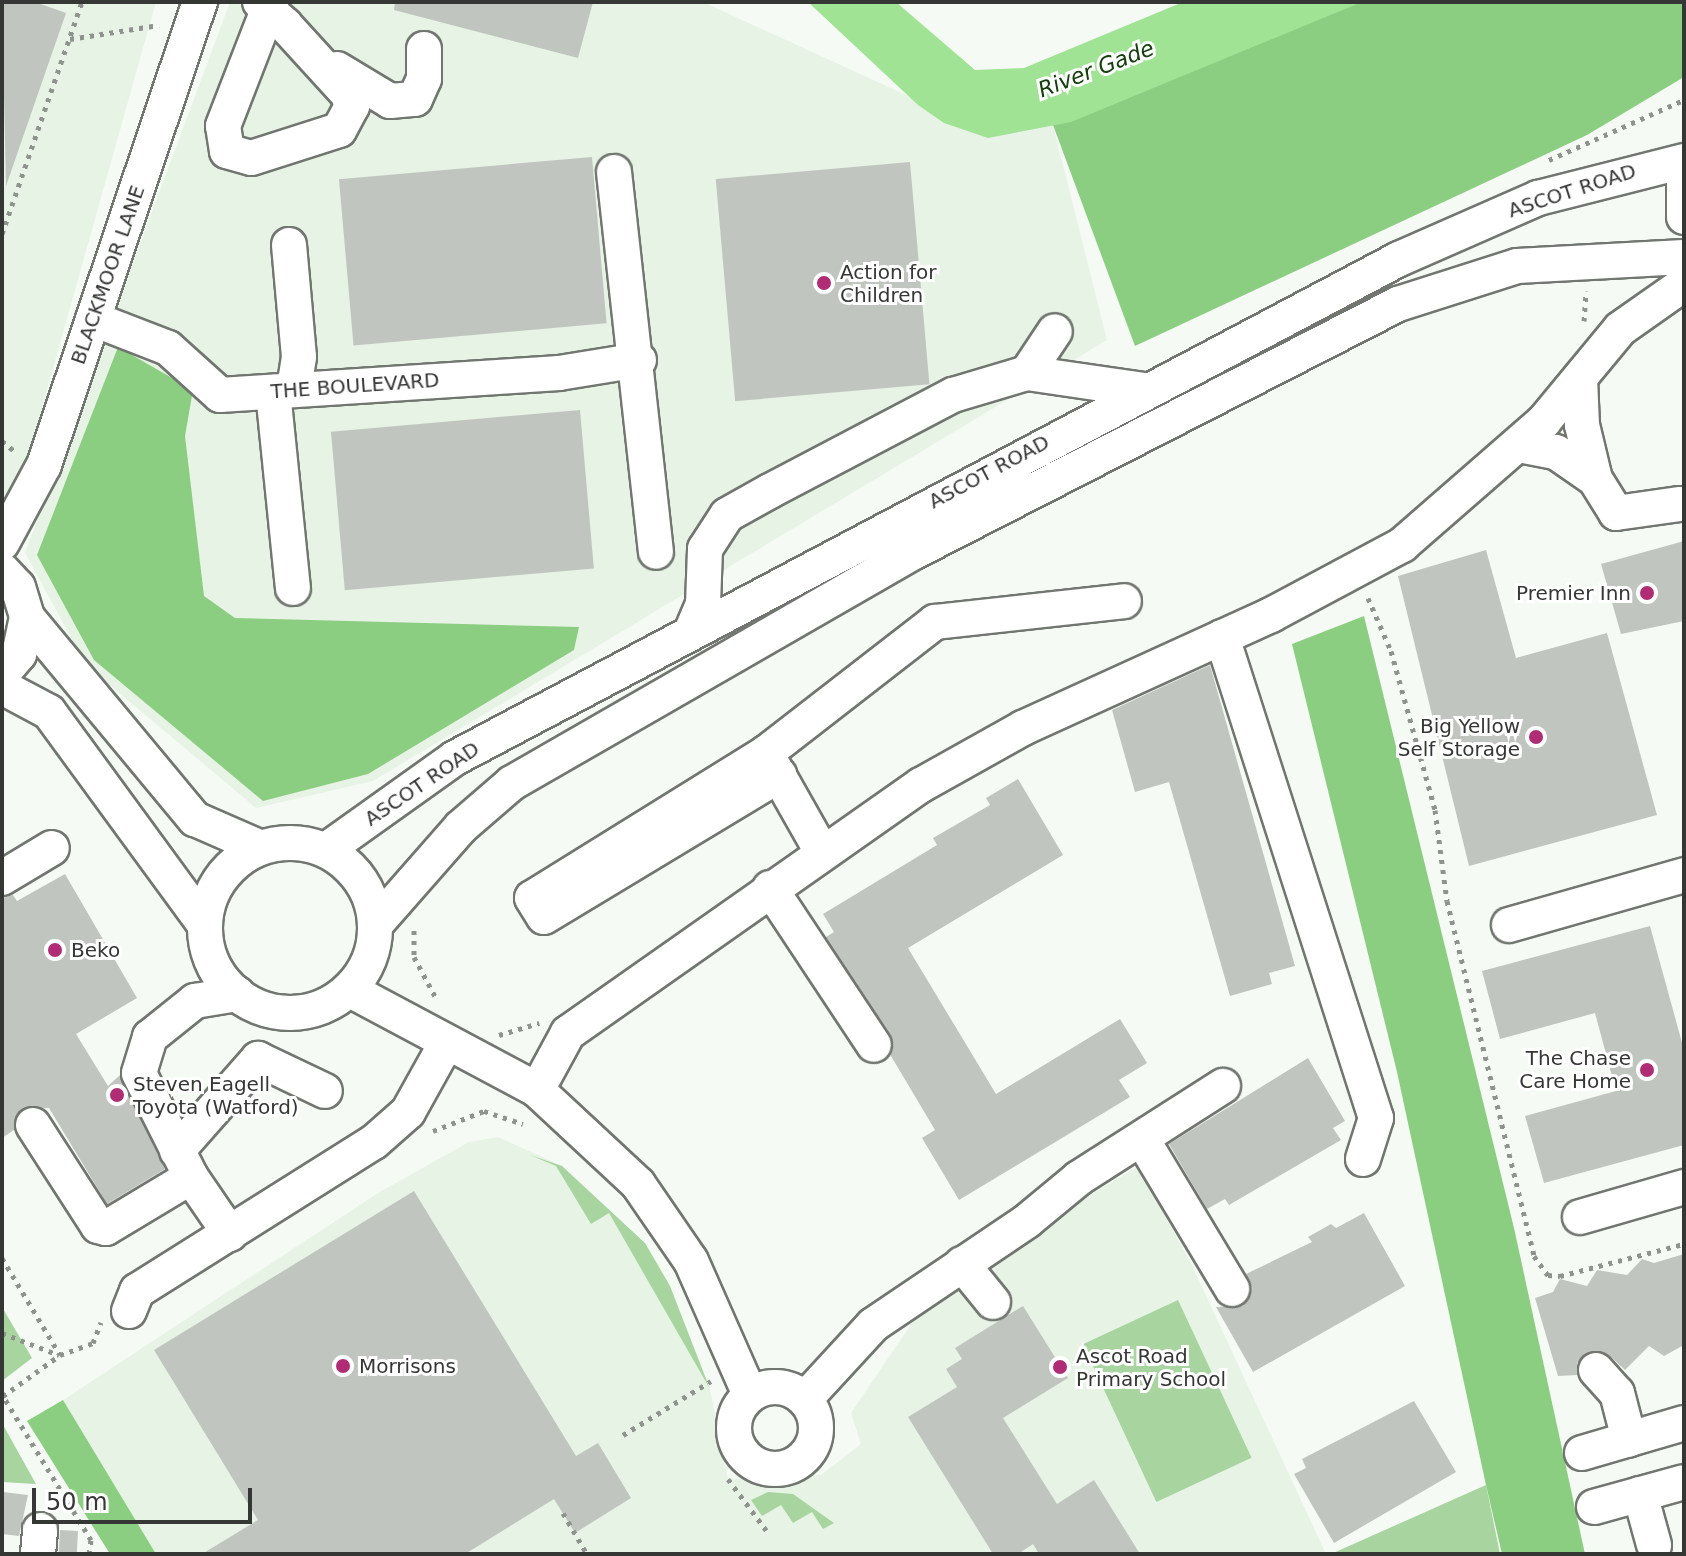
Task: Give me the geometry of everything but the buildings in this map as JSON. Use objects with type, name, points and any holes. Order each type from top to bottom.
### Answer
[{"type":"street","points":[[271,10],[360,88],[390,101],[415,99],[424,79],[424,49]]},
{"type":"street","name":"BLACKMOOR LANE","points":[[2,543],[44,465],[196,16]]},
{"type":"street","name":"ASCOT ROAD","points":[[326,850],[455,758],[1143,390],[1399,259],[1526,203],[1684,161]]},
{"type":"street","points":[[614,172],[639,360],[656,552]]},
{"type":"street","points":[[1684,184],[1684,217]]},
{"type":"street","points":[[289,245],[299,357],[283,391],[293,588]]},
{"type":"street","name":"ASCOT ROAD","points":[[375,925],[415,878],[512,783],[916,551],[1398,304],[1517,266],[1684,257]]},
{"type":"street","points":[[537,1090],[568,1033],[822,852],[1023,728],[1222,637],[1402,545],[1519,445],[1620,329],[1684,284]]},
{"type":"street","name":"THE BOULEVARD","points":[[93,319],[168,348],[220,395],[559,373],[639,360]]},
{"type":"street","points":[[1027,373],[1055,331]]},
{"type":"street","points":[[692,630],[703,604],[705,549],[727,515],[953,395],[1027,373],[1143,390]]},
{"type":"street","points":[[1580,378],[1582,425],[1595,479],[1616,513],[1680,504]]},
{"type":"street","points":[[1519,445],[1556,452],[1595,479]]},
{"type":"street","points":[[2,570],[18,587],[27,617],[195,819],[259,847]]},
{"type":"street","points":[[772,764],[532,898],[544,917],[772,764],[935,622],[1124,601]]},
{"type":"street","points":[[2,674],[19,654],[27,617]]},
{"type":"street","points":[[1222,637],[1376,1118],[1363,1159]]},
{"type":"street","points":[[2,687],[49,712],[205,925],[218,972],[237,994],[285,1013],[314,1009],[350,990],[371,955],[375,925],[360,879],[326,850],[289,842],[259,847],[219,881],[205,925]]},
{"type":"street","points":[[772,764],[822,852]]},
{"type":"street","points":[[2,878],[52,848]]},
{"type":"street","points":[[1509,925],[1683,881]]},
{"type":"street","points":[[770,888],[874,1045]]},
{"type":"street","points":[[350,990],[537,1090],[638,1184],[666,1219],[746,1382],[735,1418],[737,1445],[756,1465],[777,1470],[796,1464],[812,1447],[817,1422],[805,1399],[746,1382]]},
{"type":"street","points":[[230,1234],[184,1164],[139,1073],[150,1037],[195,1001],[237,994]]},
{"type":"street","points":[[116,1313],[137,1291],[230,1234],[397,1122],[447,1042]]},
{"type":"street","points":[[33,1125],[98,1226],[106,1228],[184,1164],[258,1059],[325,1091]]},
{"type":"street","points":[[805,1399],[873,1325],[1223,1086]]},
{"type":"street","points":[[1142,1139],[1232,1289]]},
{"type":"street","points":[[1580,1217],[1684,1187]]},
{"type":"street","points":[[962,1264],[993,1302]]},
{"type":"street","points":[[1596,1370],[1617,1393],[1629,1439]]},
{"type":"street","points":[[1582,1453],[1684,1423]]},
{"type":"street","points":[[1594,1507],[1684,1482]]},
{"type":"street","points":[[1640,1494],[1654,1545]]},
{"type":"path","points":[[2,234],[82,2]]},
{"type":"path","points":[[69,39],[171,23],[196,16]]},
{"type":"path","points":[[1540,165],[1684,100]]},
{"type":"path","points":[[1584,326],[1586,282]]},
{"type":"path","points":[[1361,587],[1391,651],[1435,810],[1447,901],[1534,1256],[1548,1275],[1560,1276],[1684,1244]]},
{"type":"path","points":[[415,878],[426,896],[415,927],[414,957],[424,983],[446,1008]]},
{"type":"path","points":[[491,1038],[544,1021]]},
{"type":"path","points":[[2,1258],[60,1355]]},
{"type":"path","points":[[89,1554],[91,1540],[3,1396],[60,1355],[93,1343],[116,1313]]},
{"type":"path","points":[[2,1333],[60,1355]]},
{"type":"path","points":[[623,1435],[746,1382]]},
{"type":"path","points":[[728,1479],[766,1530]]},
{"type":"path","points":[[563,1513],[587,1554]]},
{"type":"shaded area","points":[[2,2],[156,2],[20,486],[2,507]]},
{"type":"shaded area","points":[[230,2],[703,2],[978,128],[1053,125],[1107,340],[373,781],[256,808],[86,665],[25,553]]},
{"type":"shaded area","points":[[1347,2],[1684,2],[1684,77],[1587,135],[1135,346],[1053,125]]},
{"type":"shaded area","points":[[118,347],[193,390],[185,436],[204,596],[235,618],[579,627],[574,650],[368,774],[263,801],[94,660],[37,555]]},
{"type":"shaded area","points":[[1364,616],[1514,1228],[1585,1554],[1502,1554],[1397,1072],[1292,644]]},
{"type":"shaded area","points":[[498,1137],[562,1166],[658,1263],[710,1389],[728,1479],[821,1475],[861,1444],[851,1413],[920,1311],[992,1254],[1137,1167],[1190,1261],[1326,1554],[156,1554],[63,1400],[378,1193],[469,1142]]},
{"type":"shaded area","points":[[530,1155],[562,1166],[645,1243],[670,1286],[710,1389],[609,1213],[591,1224],[556,1166]]},
{"type":"shaded area","points":[[1178,1300],[1252,1458],[1156,1502],[1083,1344]]},
{"type":"shaded area","points":[[2,1307],[32,1358],[2,1381]]},
{"type":"shaded area","points":[[63,1400],[156,1554],[110,1554],[27,1421]]},
{"type":"shaded area","points":[[2,1423],[36,1484],[2,1482]]},
{"type":"shaded area","points":[[1486,1485],[1500,1554],[1331,1554]]},
{"type":"shaded area","points":[[768,1492],[793,1494],[834,1523],[823,1529],[812,1512],[793,1523],[781,1505],[762,1516],[751,1500]]},
{"type":"water","name":"River Gade","points":[[808,2],[896,2],[975,70],[1024,68],[1183,2],[1362,2],[1071,122],[988,138],[944,123],[918,105]]},
{"type":"place","name":"Action for Children","points":[[824,283]]},
{"type":"place","name":"Premier Inn","points":[[1647,593]]},
{"type":"place","name":"Big Yellow Self Storage","points":[[1536,737]]},
{"type":"place","name":"Beko","points":[[55,950]]},
{"type":"place","name":"The Chase Care Home","points":[[1647,1070]]},
{"type":"place","name":"Steven Eagell Toyota (Watford)","points":[[117,1095]]},
{"type":"place","name":"Morrisons","points":[[343,1366]]},
{"type":"place","name":"Ascot Road Primary School","points":[[1060,1367]]}]
